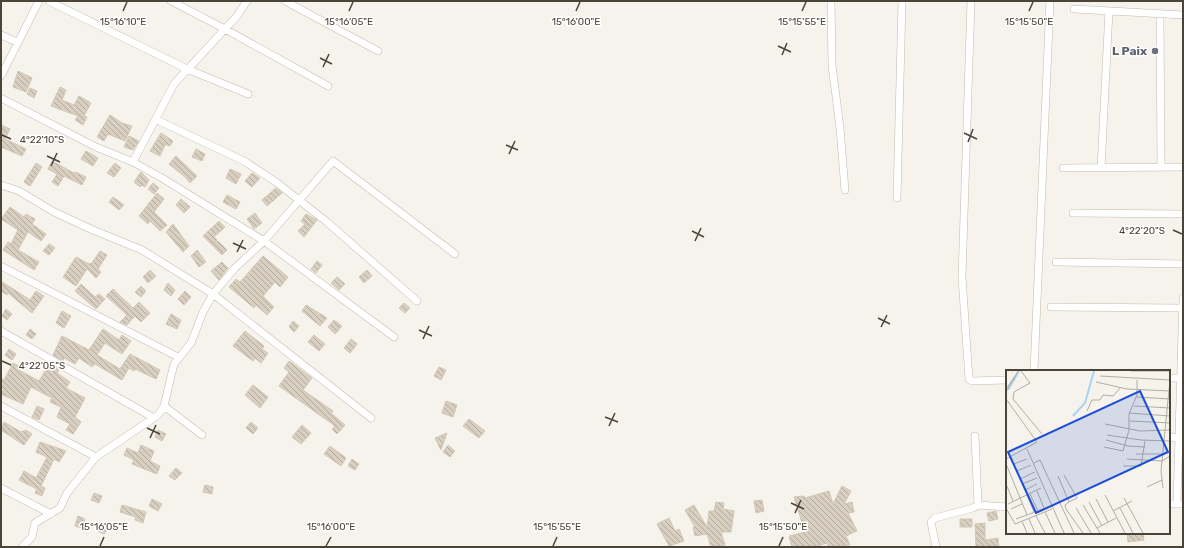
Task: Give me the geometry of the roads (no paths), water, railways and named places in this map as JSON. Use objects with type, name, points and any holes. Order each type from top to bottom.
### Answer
[{"type":"street","points":[[1,76],[39,1]]},
{"type":"street","points":[[49,1],[187,69],[248,94]]},
{"type":"street","points":[[171,1],[328,86]]},
{"type":"street","points":[[133,162],[157,120],[170,91],[187,69],[225,29],[247,1]]},
{"type":"street","points":[[285,1],[378,51]]},
{"type":"street","points":[[831,1],[832,65],[840,128],[844,190]]},
{"type":"street","points":[[897,198],[902,1]]},
{"type":"street","points":[[971,1],[962,278],[969,378],[972,381],[1006,380]]},
{"type":"street","points":[[1034,370],[1050,1]]},
{"type":"street","points":[[1074,9],[1183,15]]},
{"type":"street","points":[[1101,168],[1108,11]]},
{"type":"street","points":[[1160,14],[1161,168]]},
{"type":"street","points":[[1,35],[17,42]]},
{"type":"street","points":[[1,98],[96,147],[133,162],[264,241],[394,337]]},
{"type":"street","points":[[157,120],[244,161],[276,182],[327,222],[417,301]]},
{"type":"street","points":[[22,547],[32,537],[35,523],[60,508],[67,493],[96,457],[154,418],[164,406],[174,364],[178,357],[191,343],[203,312],[213,294],[236,268],[264,241],[333,160],[455,254]]},
{"type":"street","points":[[1063,168],[1183,167]]},
{"type":"street","points":[[1,185],[19,191],[54,212],[93,230],[142,250],[213,294],[371,418]]},
{"type":"street","points":[[1073,213],[1183,214]]},
{"type":"street","points":[[1056,262],[1183,264]]},
{"type":"street","points":[[1,266],[178,357]]},
{"type":"street","points":[[1180,504],[1181,449],[1179,438],[1183,298]]},
{"type":"street","points":[[1051,307],[1183,308]]},
{"type":"street","points":[[1,331],[154,418]]},
{"type":"street","points":[[1170,378],[1181,378]]},
{"type":"street","points":[[1,406],[96,457]]},
{"type":"street","points":[[164,406],[202,435]]},
{"type":"street","points":[[975,436],[978,505]]},
{"type":"street","points":[[1170,437],[1179,438]]},
{"type":"street","points":[[1,488],[51,514]]},
{"type":"street","points":[[936,547],[931,522],[938,517],[973,508],[978,505],[1006,507]]},
{"type":"place","name":"L Paix","points":[[1155,51]]}]
